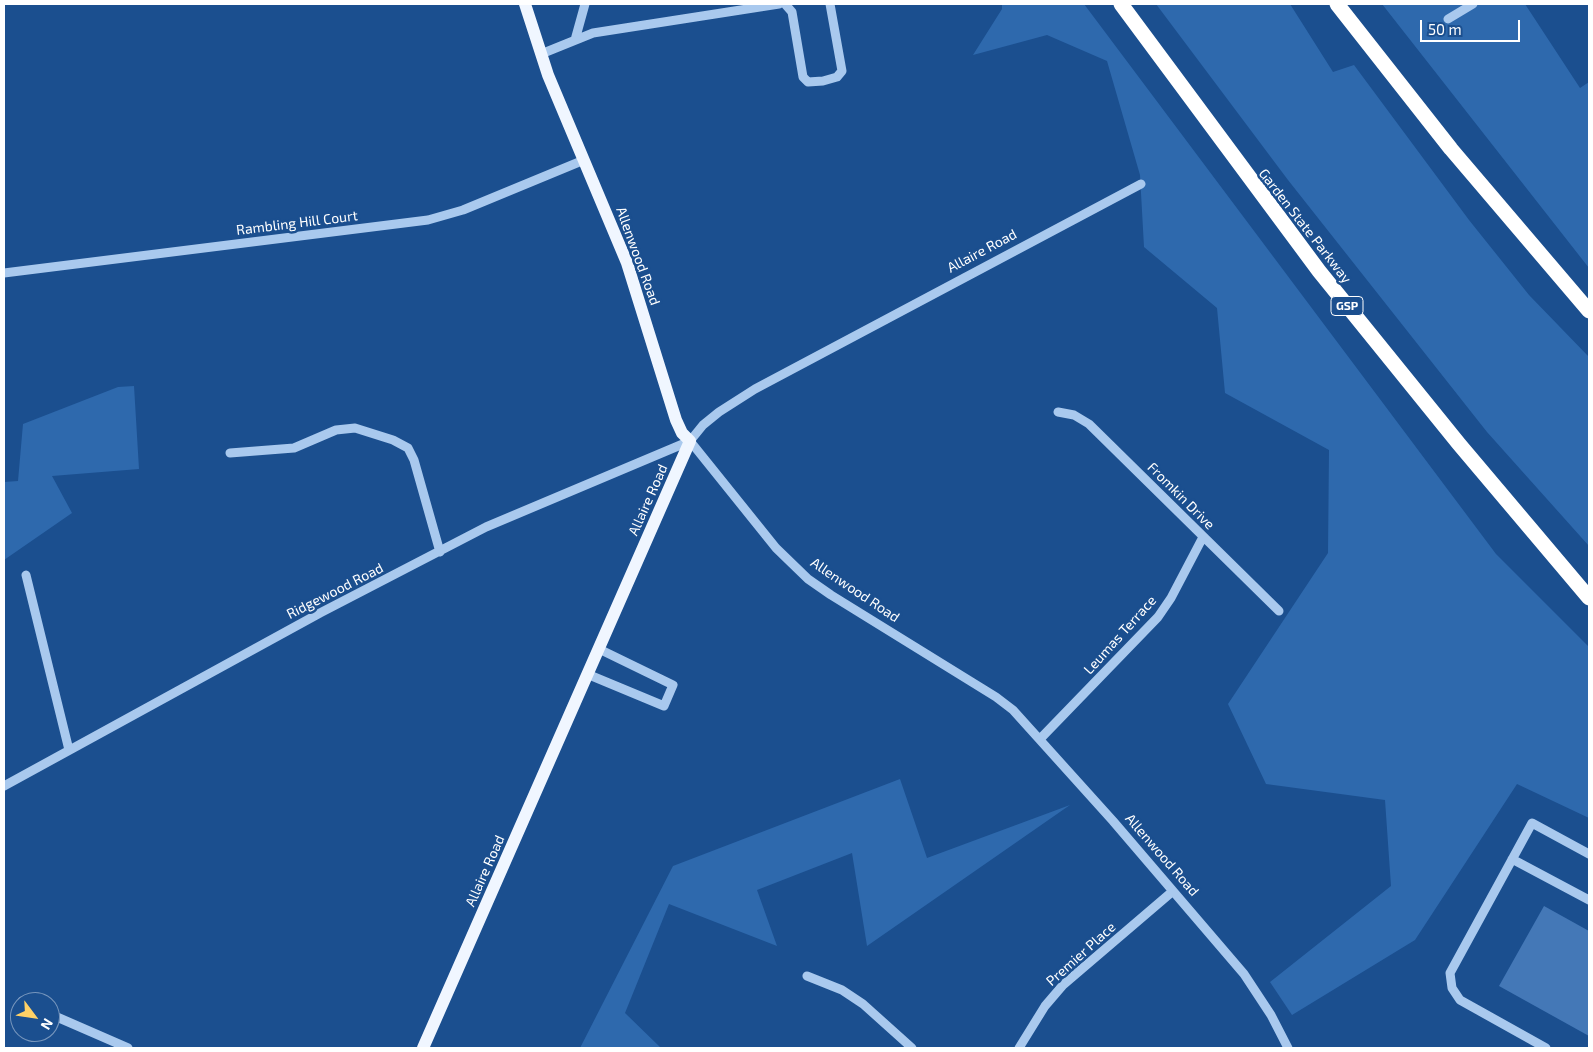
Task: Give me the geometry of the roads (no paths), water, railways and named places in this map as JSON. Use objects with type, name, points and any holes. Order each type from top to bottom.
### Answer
[{"type":"highway","name":"Garden State Parkway","points":[[1121,4],[1319,271],[1459,444],[1589,598]]},
{"type":"highway","points":[[1337,4],[1451,149],[1589,311]]},
{"type":"main road","name":"Allenwood Road","points":[[525,4],[540,54],[627,263],[676,420],[682,433],[690,442]]},
{"type":"main road","name":"Allaire Road","points":[[423,1048],[690,442]]},
{"type":"street","points":[[575,40],[585,4]]},
{"type":"street","points":[[540,54],[593,34],[779,4]]},
{"type":"street","points":[[785,4],[792,12],[803,77],[808,82],[837,77],[842,71],[830,4]]},
{"type":"street","points":[[1448,19],[1473,4]]},
{"type":"street","name":"Rambling Hill Court","points":[[4,273],[428,220],[463,210],[584,160]]},
{"type":"street","name":"Allaire Road","points":[[690,442],[703,425],[719,412],[755,389],[1141,184]]},
{"type":"street","name":"Fromkin Drive","points":[[1058,412],[1074,415],[1089,424],[1279,611]]},
{"type":"street","points":[[230,453],[294,448],[336,430],[355,428],[393,440],[408,448],[414,460],[440,552]]},
{"type":"street","name":"Ridgewood Road","points":[[4,786],[320,613],[486,527],[690,442]]},
{"type":"street","name":"Allenwood Road","points":[[690,442],[776,548],[808,578],[839,600],[996,697],[1013,710],[1174,891],[1249,980],[1288,1048]]},
{"type":"street","name":"Leumas Terrace","points":[[1040,739],[1158,617],[1171,598],[1203,537]]},
{"type":"street","points":[[26,575],[69,750]]},
{"type":"street","points":[[587,674],[664,706],[673,685],[599,649]]},
{"type":"street","points":[[1546,1048],[1460,1000],[1452,988],[1450,973],[1532,823],[1589,854]]},
{"type":"street","points":[[1512,859],[1589,900]]},
{"type":"street","name":"Premier Place","points":[[1019,1048],[1045,1006],[1063,985],[1174,891]]},
{"type":"street","points":[[807,976],[842,990],[863,1004],[912,1048]]},
{"type":"street","points":[[60,1018],[128,1048]]}]
